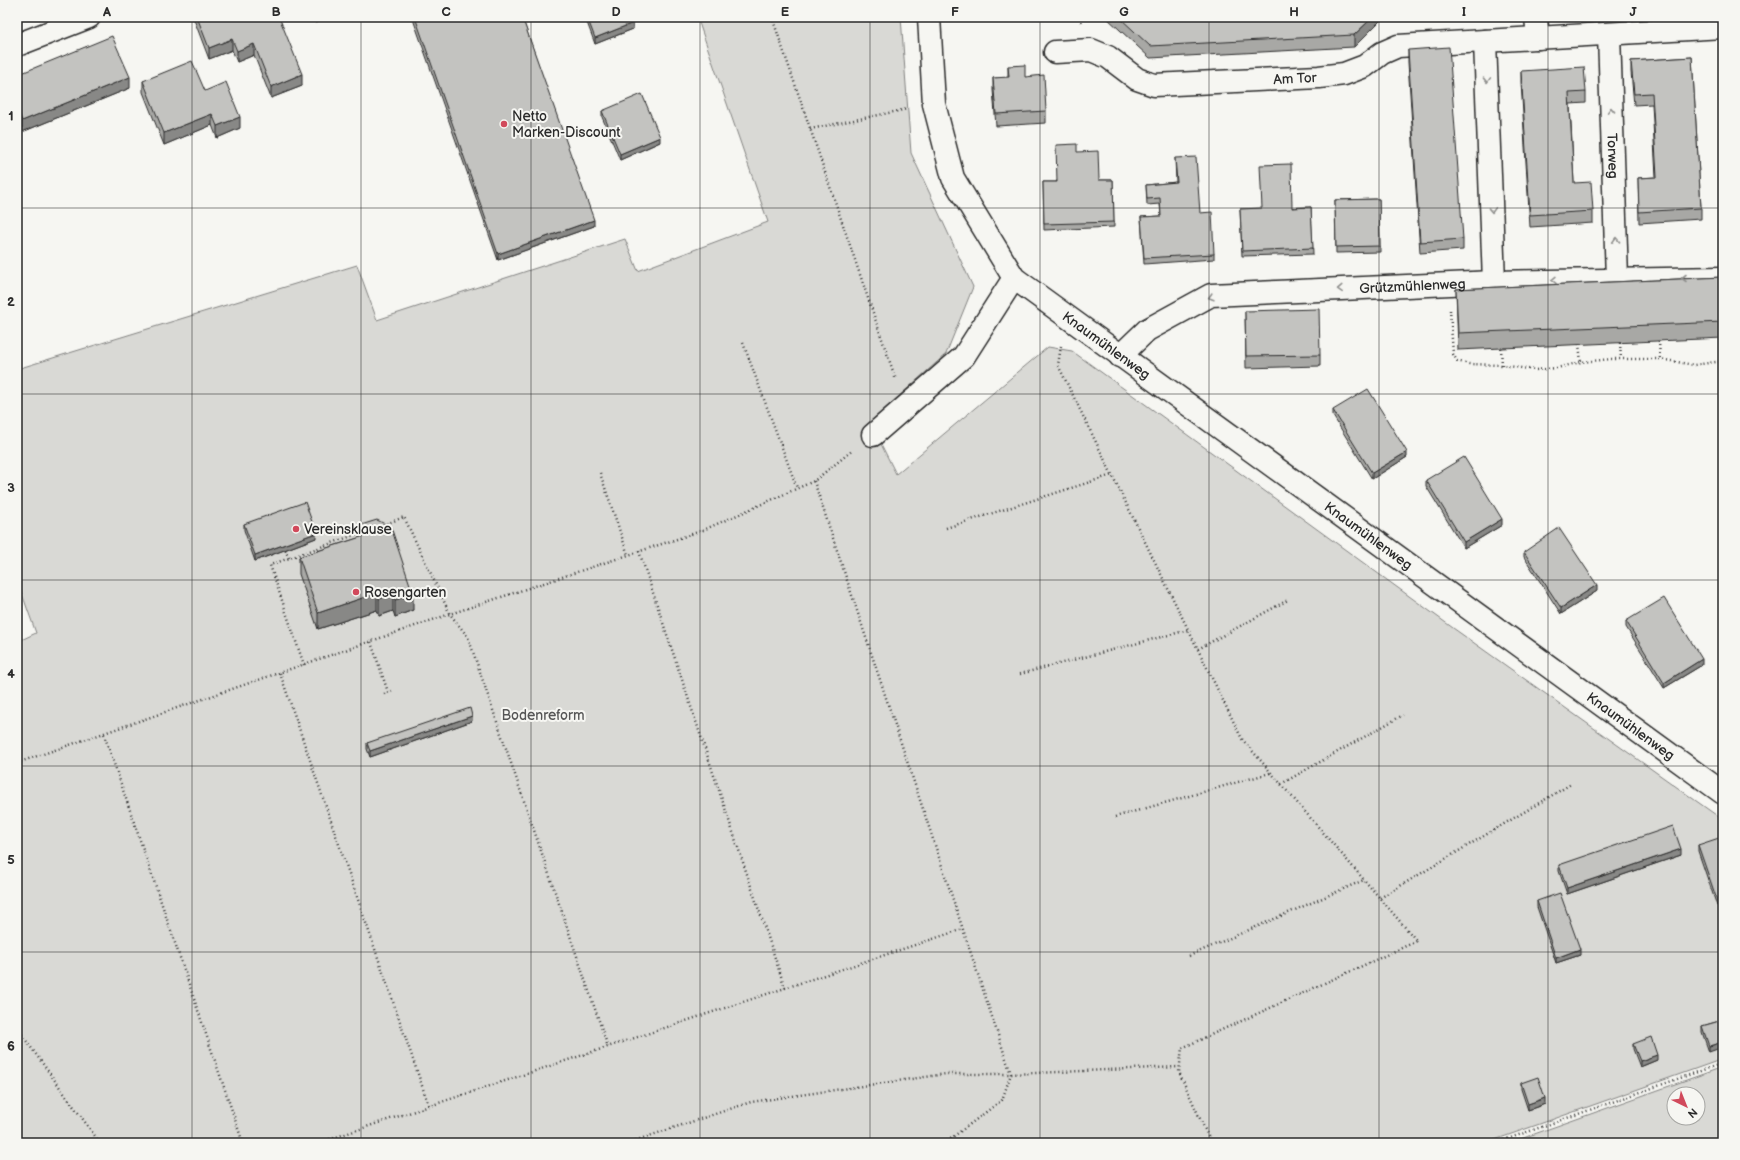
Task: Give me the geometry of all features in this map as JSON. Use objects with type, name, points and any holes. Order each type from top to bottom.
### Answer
[{"type":"street","points":[[17,45],[89,17]]},
{"type":"street","name":"Knaumühlenweg","points":[[929,17],[934,104],[953,178],[1014,278],[1723,793]]},
{"type":"street","name":"Am Tor","points":[[1055,52],[1091,50],[1108,57],[1137,79],[1154,86],[1319,77],[1344,74],[1365,66],[1382,53],[1398,46],[1485,41],[1537,28],[1609,34],[1678,23],[1723,27]]},
{"type":"street","name":"Torweg","points":[[1609,34],[1617,279]]},
{"type":"street","points":[[1485,41],[1494,282]]},
{"type":"street","points":[[872,436],[964,356],[1014,278]]},
{"type":"street","name":"Grützmühlenweg","points":[[1120,356],[1147,330],[1211,296],[1494,282],[1723,278]]},
{"type":"path","points":[[310,17],[317,23]]},
{"type":"path","points":[[772,17],[905,407]]},
{"type":"path","points":[[810,129],[934,104]]},
{"type":"path","points":[[1449,284],[1454,357],[1461,362],[1469,364],[1502,365],[1544,370],[1581,362],[1621,359],[1660,359],[1694,365],[1723,361]]},
{"type":"path","points":[[1066,316],[1058,365],[1242,739],[1417,941],[1182,1048],[1179,1072],[1212,1143]]},
{"type":"path","points":[[1660,341],[1660,359]]},
{"type":"path","points":[[743,343],[797,488]]},
{"type":"path","points":[[1620,343],[1621,359]]},
{"type":"path","points":[[1579,344],[1581,362]]},
{"type":"path","points":[[1500,348],[1502,365]]},
{"type":"path","points":[[17,763],[450,614],[701,531],[814,480],[872,436]]},
{"type":"path","points":[[600,472],[628,555]]},
{"type":"path","points":[[946,528],[1112,475]]},
{"type":"path","points":[[814,480],[1011,1074],[1002,1100],[945,1143]]},
{"type":"path","points":[[382,525],[404,517],[450,614],[468,637],[608,1047]]},
{"type":"path","points":[[304,665],[270,565],[368,530]]},
{"type":"path","points":[[285,550],[289,558]]},
{"type":"path","points":[[639,551],[785,988]]},
{"type":"path","points":[[1198,649],[1288,600]]},
{"type":"path","points":[[1020,674],[1188,630]]},
{"type":"path","points":[[371,642],[388,692]]},
{"type":"path","points":[[280,673],[429,1106]]},
{"type":"path","points":[[384,694],[392,691]]},
{"type":"path","points":[[1281,784],[1404,715]]},
{"type":"path","points":[[104,734],[243,1143]]},
{"type":"path","points":[[1115,818],[1270,772]]},
{"type":"path","points":[[1380,898],[1572,784]]},
{"type":"path","points":[[1189,956],[1364,880]]},
{"type":"path","points":[[318,1143],[963,929]]},
{"type":"path","points":[[17,1028],[100,1143]]},
{"type":"path","points":[[1496,1143],[1723,1062]]},
{"type":"path","points":[[628,1143],[751,1102],[946,1074],[1011,1074],[1179,1068]]},
{"type":"green space","name":"Bodenreform","points":[[697,17],[901,17],[911,153],[973,287],[946,354],[870,422],[896,474],[1048,347],[1072,351],[1453,628],[1723,820],[1723,1059],[1486,1143],[17,1143],[17,642],[36,633],[17,580],[17,369],[357,265],[377,320],[625,239],[638,271],[768,222]]},
{"type":"green space","points":[[1723,1067],[1723,1143],[1509,1143],[1666,1087],[1666,1126],[1706,1126],[1706,1086],[1670,1086]]},
{"type":"building","points":[[197,17],[279,17],[302,74],[271,87],[254,44],[237,51],[232,39],[209,48]]},
{"type":"building","name":"Netto Marken-Discount","points":[[415,17],[522,17],[594,220],[498,254]]},
{"type":"building","points":[[587,17],[631,17],[633,23],[595,38]]},
{"type":"building","points":[[1119,17],[1373,17],[1354,35],[1150,46]]},
{"type":"building","points":[[112,36],[130,77],[22,121],[17,107],[17,75]]},
{"type":"building","points":[[1449,47],[1463,239],[1420,242],[1408,50]]},
{"type":"building","points":[[1692,57],[1701,208],[1639,212],[1638,178],[1657,177],[1652,93],[1634,94],[1631,61]]},
{"type":"building","points":[[192,61],[205,91],[226,82],[240,117],[217,126],[212,114],[164,133],[143,81]]},
{"type":"building","points":[[1025,65],[1025,77],[1044,75],[1046,111],[996,114],[993,78],[1009,77],[1008,66]]},
{"type":"building","points":[[1584,67],[1586,92],[1569,93],[1574,183],[1591,182],[1593,211],[1530,215],[1521,71]]},
{"type":"building","points":[[642,94],[660,137],[620,154],[602,111]]},
{"type":"building","points":[[1077,144],[1077,152],[1098,151],[1099,180],[1113,180],[1114,222],[1044,224],[1043,182],[1057,182],[1056,145]]},
{"type":"building","points":[[1196,157],[1200,213],[1212,212],[1214,254],[1144,258],[1141,217],[1161,216],[1160,198],[1147,199],[1146,185],[1177,182],[1175,158]]},
{"type":"building","points":[[1291,164],[1292,208],[1311,207],[1313,248],[1242,251],[1240,209],[1262,208],[1260,165]]},
{"type":"building","points":[[1379,199],[1380,246],[1336,247],[1335,200]]},
{"type":"building","points":[[1723,277],[1723,322],[1458,333],[1456,289]]},
{"type":"building","points":[[1319,309],[1320,355],[1246,356],[1245,311]]},
{"type":"building","points":[[1368,389],[1407,452],[1372,473],[1333,410]]},
{"type":"building","points":[[1464,457],[1502,519],[1464,542],[1426,480]]},
{"type":"building","points":[[305,502],[316,533],[255,555],[244,524]]},
{"type":"building","name":"Rosengarten","points":[[377,520],[391,527],[413,594],[395,600],[393,594],[379,599],[377,593],[318,613],[299,557],[364,536],[361,525]]},
{"type":"building","points":[[1559,528],[1597,585],[1561,608],[1524,552]]},
{"type":"building","points":[[1664,598],[1702,659],[1664,683],[1626,621]]},
{"type":"building","points":[[470,708],[472,716],[370,751],[367,743]]},
{"type":"building","points":[[1673,826],[1681,849],[1567,888],[1559,865]]},
{"type":"building","points":[[1719,838],[1723,850],[1723,898],[1717,900],[1698,845]]},
{"type":"building","points":[[1560,893],[1580,949],[1556,958],[1537,901]]},
{"type":"building","points":[[1723,1020],[1723,1042],[1709,1046],[1702,1026]]},
{"type":"building","points":[[1651,1037],[1657,1055],[1640,1061],[1633,1044]]},
{"type":"building","points":[[1538,1077],[1545,1098],[1528,1104],[1521,1083]]},
{"type":"place","name":"Netto Marken-Discount","points":[[504,124]]},
{"type":"place","name":"Vereinsklause","points":[[296,529]]},
{"type":"place","name":"Rosengarten","points":[[356,592]]}]
